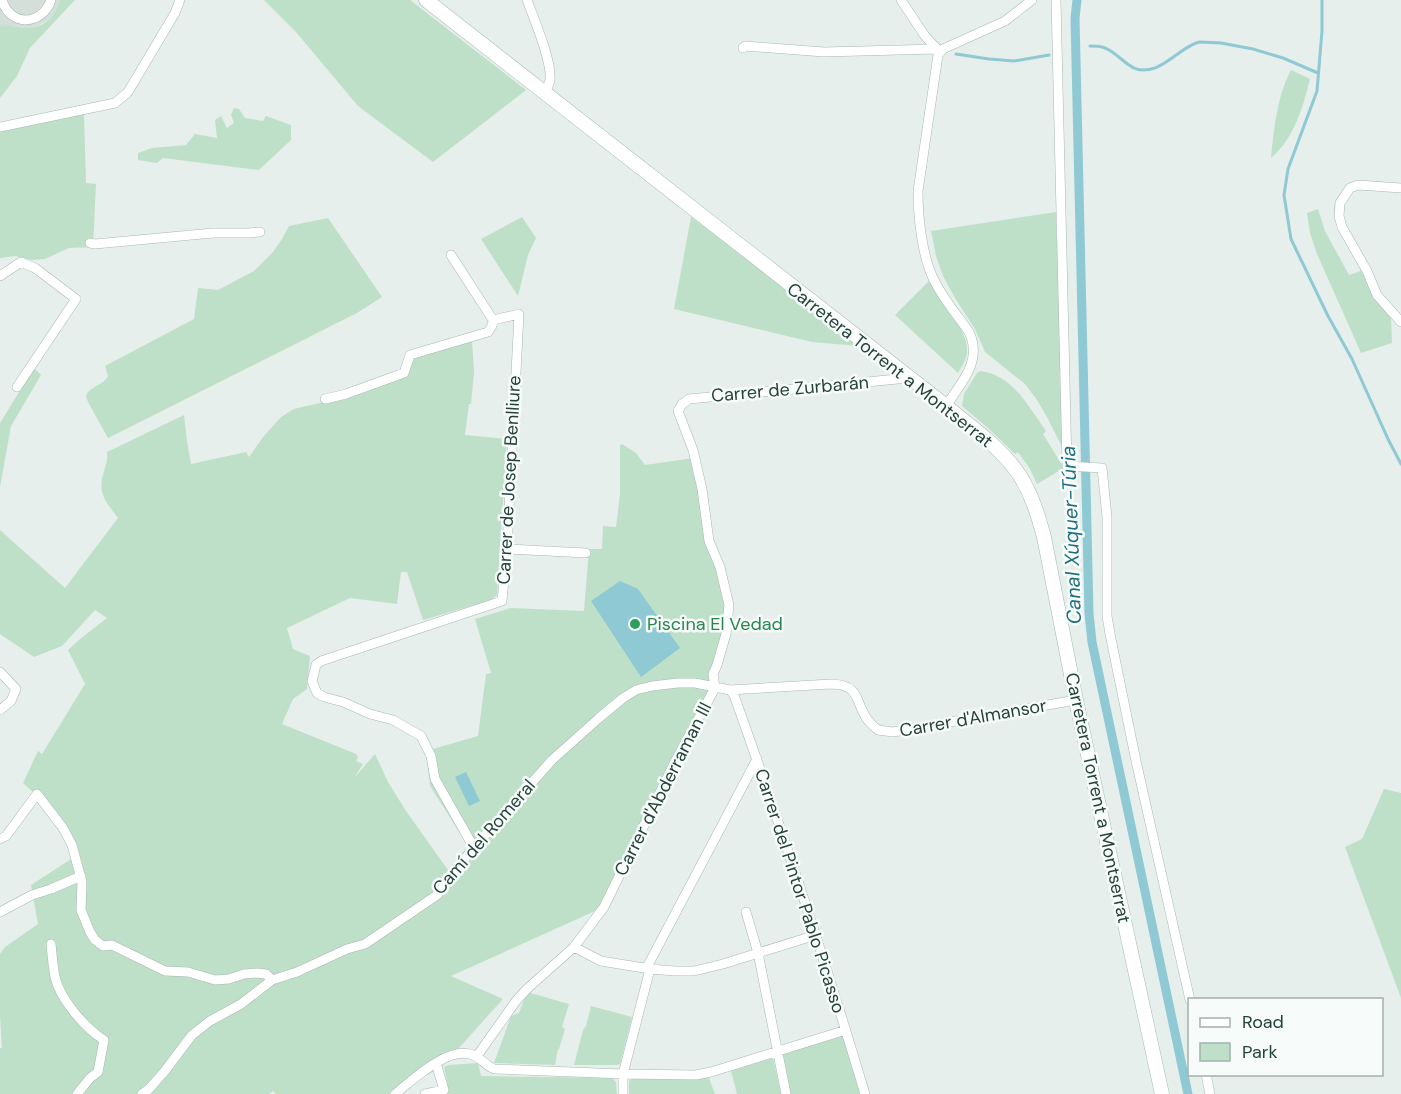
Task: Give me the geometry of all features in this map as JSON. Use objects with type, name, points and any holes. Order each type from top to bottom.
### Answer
[{"type":"main road","name":"Carretera Torrent a Montserrat","points":[[426,0],[946,406],[1000,452],[1019,475],[1031,495],[1044,537],[1076,700],[1162,1094]]},
{"type":"street","points":[[1,0],[7,12],[20,19],[28,20],[42,14],[51,0]]},
{"type":"street","points":[[0,127],[115,103],[128,92],[175,13],[180,0]]},
{"type":"street","points":[[527,0],[547,56],[550,72],[550,83],[544,93]]},
{"type":"street","points":[[901,0],[938,51],[920,174],[918,197],[921,234],[934,281],[969,333],[974,351],[970,367],[946,406]]},
{"type":"street","points":[[743,48],[746,46],[791,51],[845,52],[938,51],[1005,21],[1032,0]]},
{"type":"street","points":[[1056,0],[1067,466],[1102,468],[1107,517],[1107,616],[1136,761],[1190,998]]},
{"type":"street","points":[[0,18],[13,16]]},
{"type":"street","points":[[1401,188],[1358,185],[1350,188],[1340,203],[1339,216],[1342,227],[1367,271],[1377,295],[1401,322]]},
{"type":"street","points":[[90,243],[213,233],[260,232]]},
{"type":"street","points":[[325,399],[346,394],[404,373],[410,355],[488,332],[493,320],[451,255]]},
{"type":"street","points":[[0,276],[21,262],[35,268],[76,299],[17,387]]},
{"type":"street","name":"Carrer de Josep Benlliure","points":[[474,848],[435,779],[431,756],[421,736],[393,720],[324,697],[317,693],[312,681],[316,665],[321,661],[502,601],[507,549],[519,314],[493,320]]},
{"type":"street","name":"Carrer de Zurbarán","points":[[678,411],[689,399],[908,378]]},
{"type":"street","name":"Carrer d'Abderraman III","points":[[477,1056],[516,1001],[574,947],[604,907],[675,762],[715,687],[713,674],[726,634],[729,605],[720,567],[709,542],[702,489],[693,450],[678,411]]},
{"type":"street","points":[[507,549],[586,553]]},
{"type":"street","points":[[0,672],[16,689],[10,701],[0,710]]},
{"type":"street","name":"Camí del Romeral","points":[[142,1094],[164,1072],[192,1035],[210,1021],[241,1004],[272,980],[297,972],[347,949],[365,944],[436,895],[474,848],[552,760],[623,698],[636,690],[652,686],[695,683],[715,687]]},
{"type":"street","name":"Carrer d'Almansor","points":[[715,687],[730,690],[842,684],[855,693],[867,719],[878,730],[893,732],[1076,700]]},
{"type":"street","name":"Carrer del Pintor Pablo Picasso","points":[[730,690],[734,695],[757,759],[816,935],[865,1094]]},
{"type":"street","points":[[623,1094],[623,1074],[648,969],[757,759]]},
{"type":"street","points":[[0,839],[6,836],[37,794],[63,828],[72,845],[82,882],[81,910],[95,940],[103,946],[112,945],[165,971],[188,972],[215,980],[257,973],[266,974],[272,980]]},
{"type":"street","points":[[0,912],[32,895],[81,876]]},
{"type":"street","points":[[746,912],[758,953],[786,1094]]},
{"type":"street","points":[[574,947],[601,961],[648,969],[694,971],[816,935]]},
{"type":"street","points":[[51,944],[55,978],[63,996],[95,1034],[104,1040],[98,1072],[77,1094]]},
{"type":"street","points":[[396,1094],[436,1063],[461,1052],[477,1056],[486,1066],[494,1069],[696,1075],[846,1030]]},
{"type":"street","points":[[425,1094],[444,1089],[436,1063]]},
{"type":"street","points":[[1206,1076],[1210,1094]]},
{"type":"shaded area","points":[[0,0],[60,0],[57,9],[49,19],[36,27],[29,28],[0,25]]},
{"type":"green space","points":[[60,0],[75,0],[30,48],[17,76],[0,98],[0,25],[29,28],[40,25],[53,15]]},
{"type":"green space","points":[[264,0],[410,0],[526,90],[433,162],[358,106],[296,32]]},
{"type":"green space","points":[[1291,70],[1310,79],[1292,132],[1271,158],[1279,102]]},
{"type":"green space","points":[[234,108],[239,109],[245,118],[263,121],[266,116],[291,125],[291,140],[259,170],[163,158],[157,163],[138,160],[138,153],[152,148],[186,145],[195,134],[217,138],[215,120],[221,116],[227,128],[234,123],[231,115]]},
{"type":"green space","points":[[84,114],[86,183],[96,184],[93,247],[69,248],[45,259],[31,260],[15,256],[0,258],[0,131]]},
{"type":"green space","points":[[1347,187],[1354,191],[1345,198],[1342,212],[1347,227],[1366,276],[1391,318],[1392,343],[1361,353],[1317,254],[1310,233],[1307,213],[1318,209],[1325,231],[1349,275],[1361,271],[1338,228],[1335,217],[1334,207],[1338,196]]},
{"type":"green space","points":[[1056,212],[1063,445],[1025,384],[985,352],[975,329],[943,276],[931,231]]},
{"type":"green space","points":[[522,217],[536,238],[528,255],[518,296],[481,239]]},
{"type":"green space","points":[[691,217],[859,346],[812,342],[674,309]]},
{"type":"green space","points":[[328,218],[382,297],[357,313],[108,438],[86,396],[108,376],[105,366],[194,319],[198,288],[218,290],[254,271],[273,252],[289,226]]},
{"type":"green space","points":[[930,280],[953,314],[966,343],[966,357],[958,373],[895,315]]},
{"type":"green space","points":[[472,340],[474,373],[465,435],[507,439],[497,595],[491,600],[423,620],[407,572],[401,572],[397,604],[350,598],[287,628],[293,649],[310,656],[307,689],[293,699],[282,724],[356,754],[358,757],[356,761],[363,764],[354,778],[375,754],[388,782],[406,811],[448,870],[468,846],[430,786],[426,751],[478,736],[486,674],[491,673],[475,619],[511,608],[584,611],[589,549],[602,549],[603,526],[616,527],[620,494],[620,445],[636,453],[645,465],[693,458],[709,541],[729,605],[715,688],[604,907],[451,976],[503,999],[441,1068],[389,1094],[276,1094],[273,1091],[269,1094],[0,1094],[0,1048],[2,1048],[0,954],[5,947],[38,924],[31,885],[71,859],[66,840],[34,793],[23,783],[38,751],[42,754],[85,684],[68,650],[107,618],[95,610],[62,646],[34,657],[0,634],[0,530],[65,588],[118,518],[106,501],[101,486],[107,452],[184,415],[191,464],[246,452],[249,457],[281,417],[294,409],[324,402],[404,376],[413,358]]},
{"type":"green space","points":[[34,368],[41,375],[11,426],[0,487],[0,423]]},
{"type":"green space","points":[[980,371],[1002,379],[1019,393],[1046,431],[1043,434],[1064,468],[1037,484],[1018,452],[1015,454],[962,406],[964,394]]},
{"type":"green space","points":[[1384,789],[1401,793],[1401,998],[1345,847],[1362,839]]},
{"type":"green space","points":[[527,992],[569,1004],[555,1065],[494,1063],[511,1016],[519,1013]]},
{"type":"green space","points":[[591,1006],[632,1017],[620,1064],[574,1065]]},
{"type":"green space","points":[[844,1035],[862,1094],[790,1094],[783,1054]]},
{"type":"green space","points":[[773,1058],[781,1094],[737,1094],[731,1071]]},
{"type":"green space","points":[[478,1063],[481,1076],[612,1078],[616,1082],[617,1094],[441,1094],[449,1092],[444,1067]]},
{"type":"green space","points":[[709,1078],[715,1094],[629,1094],[629,1081],[632,1079]]},
{"type":"water","name":"Piscina El Vedad","points":[[620,581],[638,589],[680,648],[641,677],[591,601]]},
{"type":"water","points":[[466,772],[480,801],[469,806],[455,777]]},
{"type":"waterway","name":"Canal Xúquer-Túria","points":[[1077,0],[1075,18],[1089,614],[1092,642],[1188,1094]]},
{"type":"waterway","points":[[1322,0],[1317,91],[1288,169],[1284,195],[1291,239],[1328,316],[1352,359],[1401,464]]},
{"type":"waterway","points":[[1090,46],[1104,48],[1129,65],[1140,70],[1147,70],[1155,68],[1196,43],[1221,43],[1283,58],[1318,73]]},
{"type":"waterway","points":[[956,54],[1014,61],[1049,55]]},
{"type":"place","name":"Piscina El Vedad","points":[[635,624]]}]
